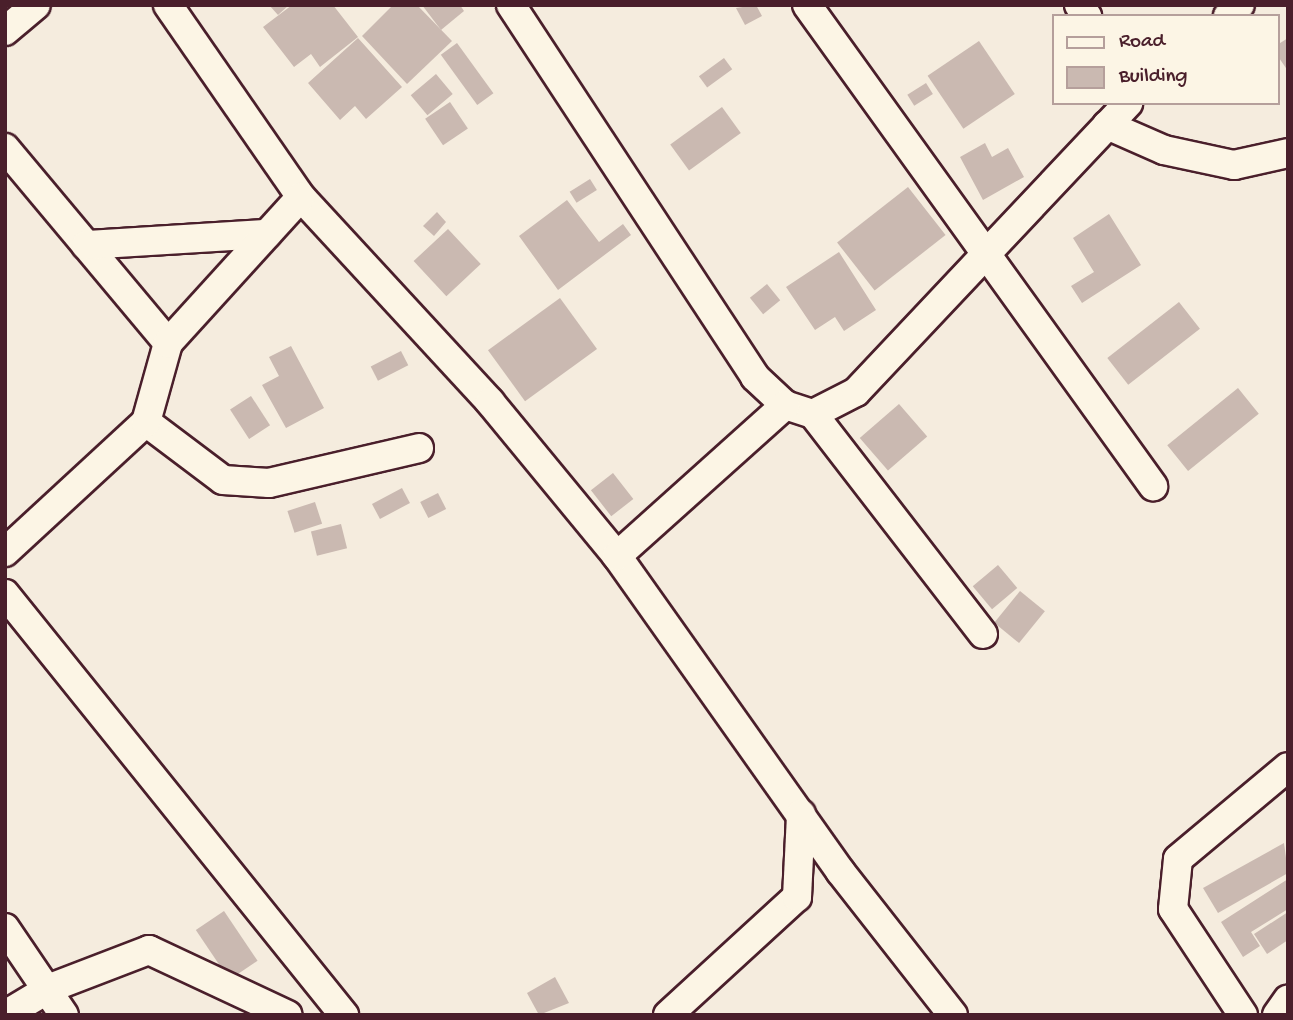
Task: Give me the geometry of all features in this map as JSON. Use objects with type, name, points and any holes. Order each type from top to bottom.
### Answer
[{"type":"street","points":[[5,31],[36,5]]},
{"type":"street","points":[[168,5],[301,197],[490,402],[617,556],[800,814],[953,1015]]},
{"type":"street","points":[[510,5],[755,377],[785,405],[813,414],[983,634]]},
{"type":"street","points":[[807,5],[986,249],[1153,486]]},
{"type":"street","points":[[813,414],[856,392],[986,249],[1126,105]]},
{"type":"street","points":[[1108,125],[1164,149],[1234,165],[1288,153]]},
{"type":"street","points":[[5,148],[168,343]]},
{"type":"street","points":[[5,552],[146,422],[168,343],[301,197]]},
{"type":"street","points":[[86,245],[267,234]]},
{"type":"street","points":[[617,556],[785,405]]},
{"type":"street","points":[[146,422],[223,480],[269,483],[419,448]]},
{"type":"street","points":[[5,594],[344,1015]]},
{"type":"street","points":[[1243,1015],[1173,909],[1178,859],[1288,767]]},
{"type":"street","points":[[668,1015],[797,897],[800,814]]},
{"type":"street","points":[[5,928],[50,988],[64,1015]]},
{"type":"street","points":[[5,1015],[50,988],[149,950],[288,1015]]},
{"type":"street","points":[[1276,1015],[1288,999]]},
{"type":"building","points":[[269,5],[289,5],[278,15]]},
{"type":"building","points":[[292,5],[333,5],[358,37],[320,67],[311,54],[294,67],[263,27]]},
{"type":"building","points":[[393,5],[417,5],[452,41],[407,84],[362,36]]},
{"type":"building","points":[[422,5],[460,5],[464,11],[441,30]]},
{"type":"building","points":[[756,5],[762,16],[745,25],[736,8]]},
{"type":"building","points":[[358,38],[402,87],[366,119],[355,106],[340,120],[308,83]]},
{"type":"building","points":[[1288,38],[1288,71],[1279,58],[1279,44]]},
{"type":"building","points":[[979,41],[1015,94],[963,129],[928,76]]},
{"type":"building","points":[[457,43],[493,93],[477,105],[441,55]]},
{"type":"building","points":[[724,58],[732,69],[707,88],[699,76]]},
{"type":"building","points":[[436,74],[453,94],[427,115],[411,95]]},
{"type":"building","points":[[926,83],[933,94],[914,106],[907,95]]},
{"type":"building","points":[[450,102],[468,129],[443,145],[425,119]]},
{"type":"building","points":[[722,107],[741,133],[689,171],[670,145]]},
{"type":"building","points":[[985,143],[992,157],[1008,148],[1024,177],[983,200],[960,157]]},
{"type":"building","points":[[590,179],[597,190],[577,203],[570,192]]},
{"type":"building","points":[[908,187],[946,235],[875,290],[837,242]]},
{"type":"building","points":[[567,200],[599,242],[623,224],[631,235],[558,290],[519,236]]},
{"type":"building","points":[[437,212],[446,222],[434,236],[423,226]]},
{"type":"building","points":[[1109,214],[1141,265],[1082,303],[1071,286],[1094,272],[1073,238]]},
{"type":"building","points":[[448,229],[481,264],[446,296],[414,261]]},
{"type":"building","points":[[839,252],[876,310],[844,331],[835,317],[815,330],[786,287]]},
{"type":"building","points":[[767,284],[780,300],[763,314],[750,298]]},
{"type":"building","points":[[560,298],[597,349],[525,401],[488,350]]},
{"type":"building","points":[[1179,302],[1200,329],[1128,385],[1107,358]]},
{"type":"building","points":[[291,346],[324,408],[286,428],[262,385],[279,376],[269,357]]},
{"type":"building","points":[[401,351],[408,365],[378,381],[371,366]]},
{"type":"building","points":[[1238,388],[1259,414],[1188,471],[1167,445]]},
{"type":"building","points":[[251,396],[270,425],[249,439],[230,410]]},
{"type":"building","points":[[899,404],[927,436],[888,471],[860,438]]},
{"type":"building","points":[[613,473],[633,499],[611,516],[591,490]]},
{"type":"building","points":[[402,488],[410,503],[380,519],[372,504]]},
{"type":"building","points":[[438,493],[446,509],[428,518],[420,502]]},
{"type":"building","points":[[315,502],[322,524],[295,533],[287,511]]},
{"type":"building","points":[[341,524],[347,548],[317,556],[311,531]]},
{"type":"building","points":[[998,565],[1017,588],[992,609],[973,586]]},
{"type":"building","points":[[1020,591],[1045,611],[1019,643],[994,623]]},
{"type":"building","points":[[1284,843],[1288,873],[1218,913],[1203,888]]},
{"type":"building","points":[[1288,879],[1288,909],[1251,932],[1260,946],[1243,957],[1221,922]]},
{"type":"building","points":[[224,911],[258,961],[229,980],[196,930]]},
{"type":"building","points":[[1288,912],[1288,940],[1267,954],[1254,934]]},
{"type":"building","points":[[555,977],[569,1003],[539,1015],[527,993]]}]
